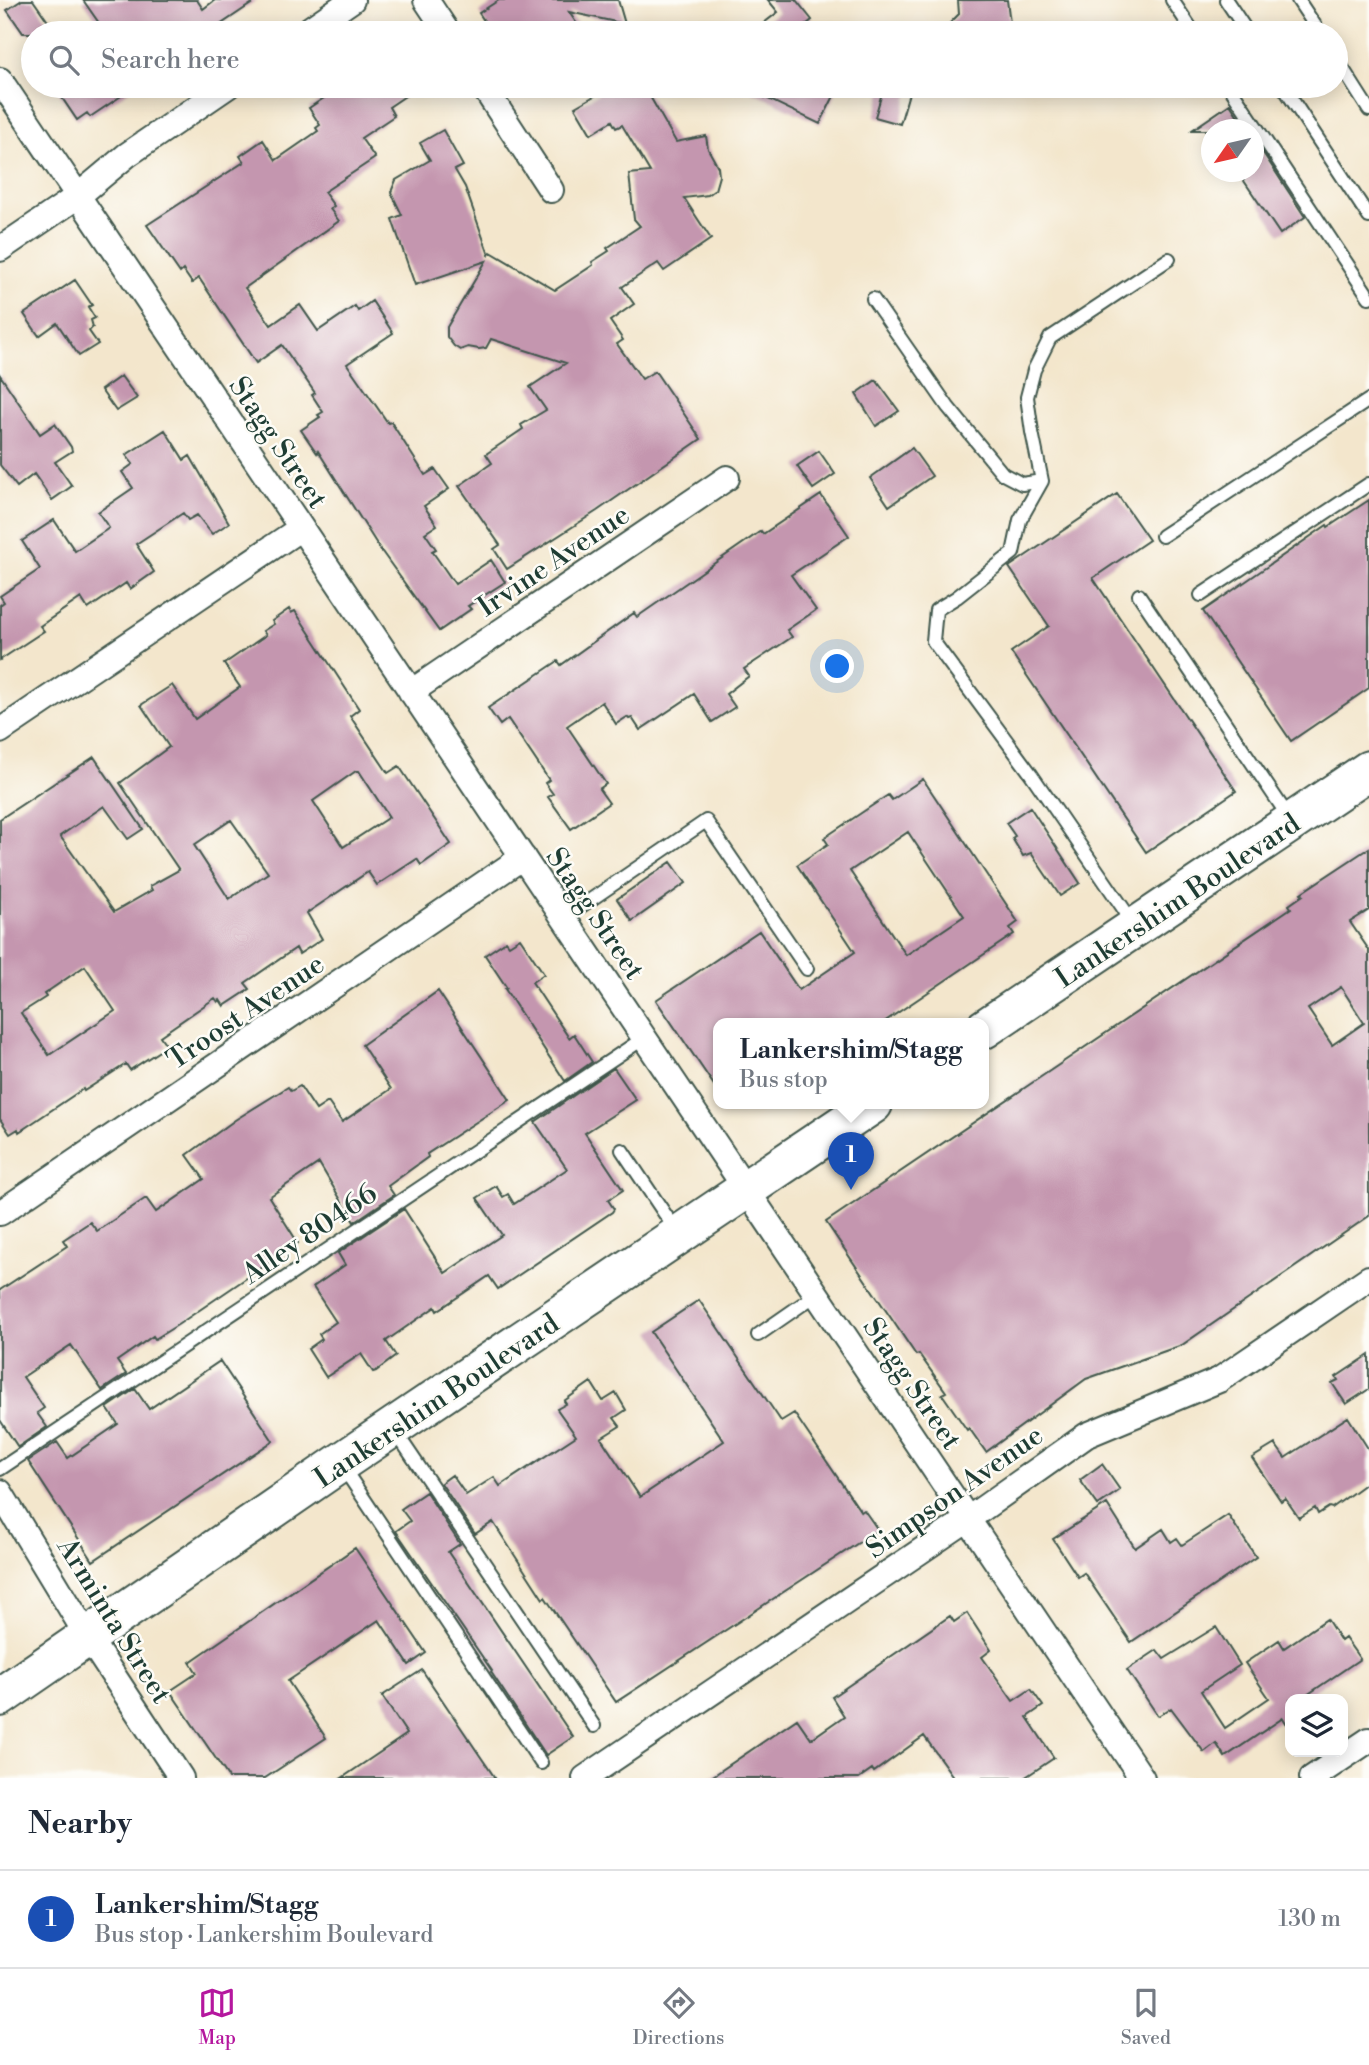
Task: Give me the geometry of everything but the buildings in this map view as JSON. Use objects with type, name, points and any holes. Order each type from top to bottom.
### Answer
[{"type":"main road","name":"Lankershim Boulevard","points":[[989,1026],[1369,770]]},
{"type":"main road","name":"Lankershim Boulevard","points":[[0,1696],[866,1109]]},
{"type":"street","points":[[321,21],[352,0]]},
{"type":"street","points":[[426,0],[440,21]]},
{"type":"street","name":"Stagg Street","points":[[0,80],[1142,1778]]},
{"type":"street","points":[[0,249],[78,196],[127,155],[210,98]]},
{"type":"street","points":[[491,98],[551,190]]},
{"type":"street","name":"Irvine Avenue","points":[[411,692],[727,478]]},
{"type":"street","points":[[0,731],[301,528]]},
{"type":"street","name":"Troost Avenue","points":[[0,1213],[523,857]]},
{"type":"street","name":"Simpson Avenue","points":[[585,1778],[968,1519],[1087,1435],[1219,1380],[1369,1278]]},
{"type":"street","name":"Arminta Street","points":[[0,1492],[88,1637],[181,1778]]},
{"type":"street","points":[[1312,1778],[1369,1740]]},
{"type":"lane","points":[[1172,0],[1186,21]]},
{"type":"lane","points":[[1226,0],[1240,21]]},
{"type":"lane","points":[[1298,0],[1312,21]]},
{"type":"lane","points":[[1348,77],[1369,110]]},
{"type":"lane","points":[[1236,98],[1369,297]]},
{"type":"lane","points":[[1291,98],[1369,217]]},
{"type":"lane","points":[[1136,927],[1031,774],[933,641],[936,610],[1013,553],[1020,520],[1042,481],[1027,397],[1034,370],[1050,338],[1169,258]]},
{"type":"lane","points":[[873,299],[948,407],[1003,474],[1021,484],[1042,481]]},
{"type":"lane","points":[[1162,536],[1369,400]]},
{"type":"lane","points":[[1201,596],[1369,484]]},
{"type":"lane","points":[[1139,595],[1292,822]]},
{"type":"lane","points":[[564,918],[706,821],[807,969]]},
{"type":"lane","name":"Alley 80466","points":[[0,1469],[644,1038]]},
{"type":"lane","points":[[622,1150],[679,1235]]},
{"type":"lane","points":[[758,1335],[817,1294]]},
{"type":"lane","points":[[393,1428],[594,1726]]},
{"type":"lane","points":[[340,1463],[541,1763]]},
{"type":"place","name":"Lankershim/Stagg","points":[[851,1190]]}]
